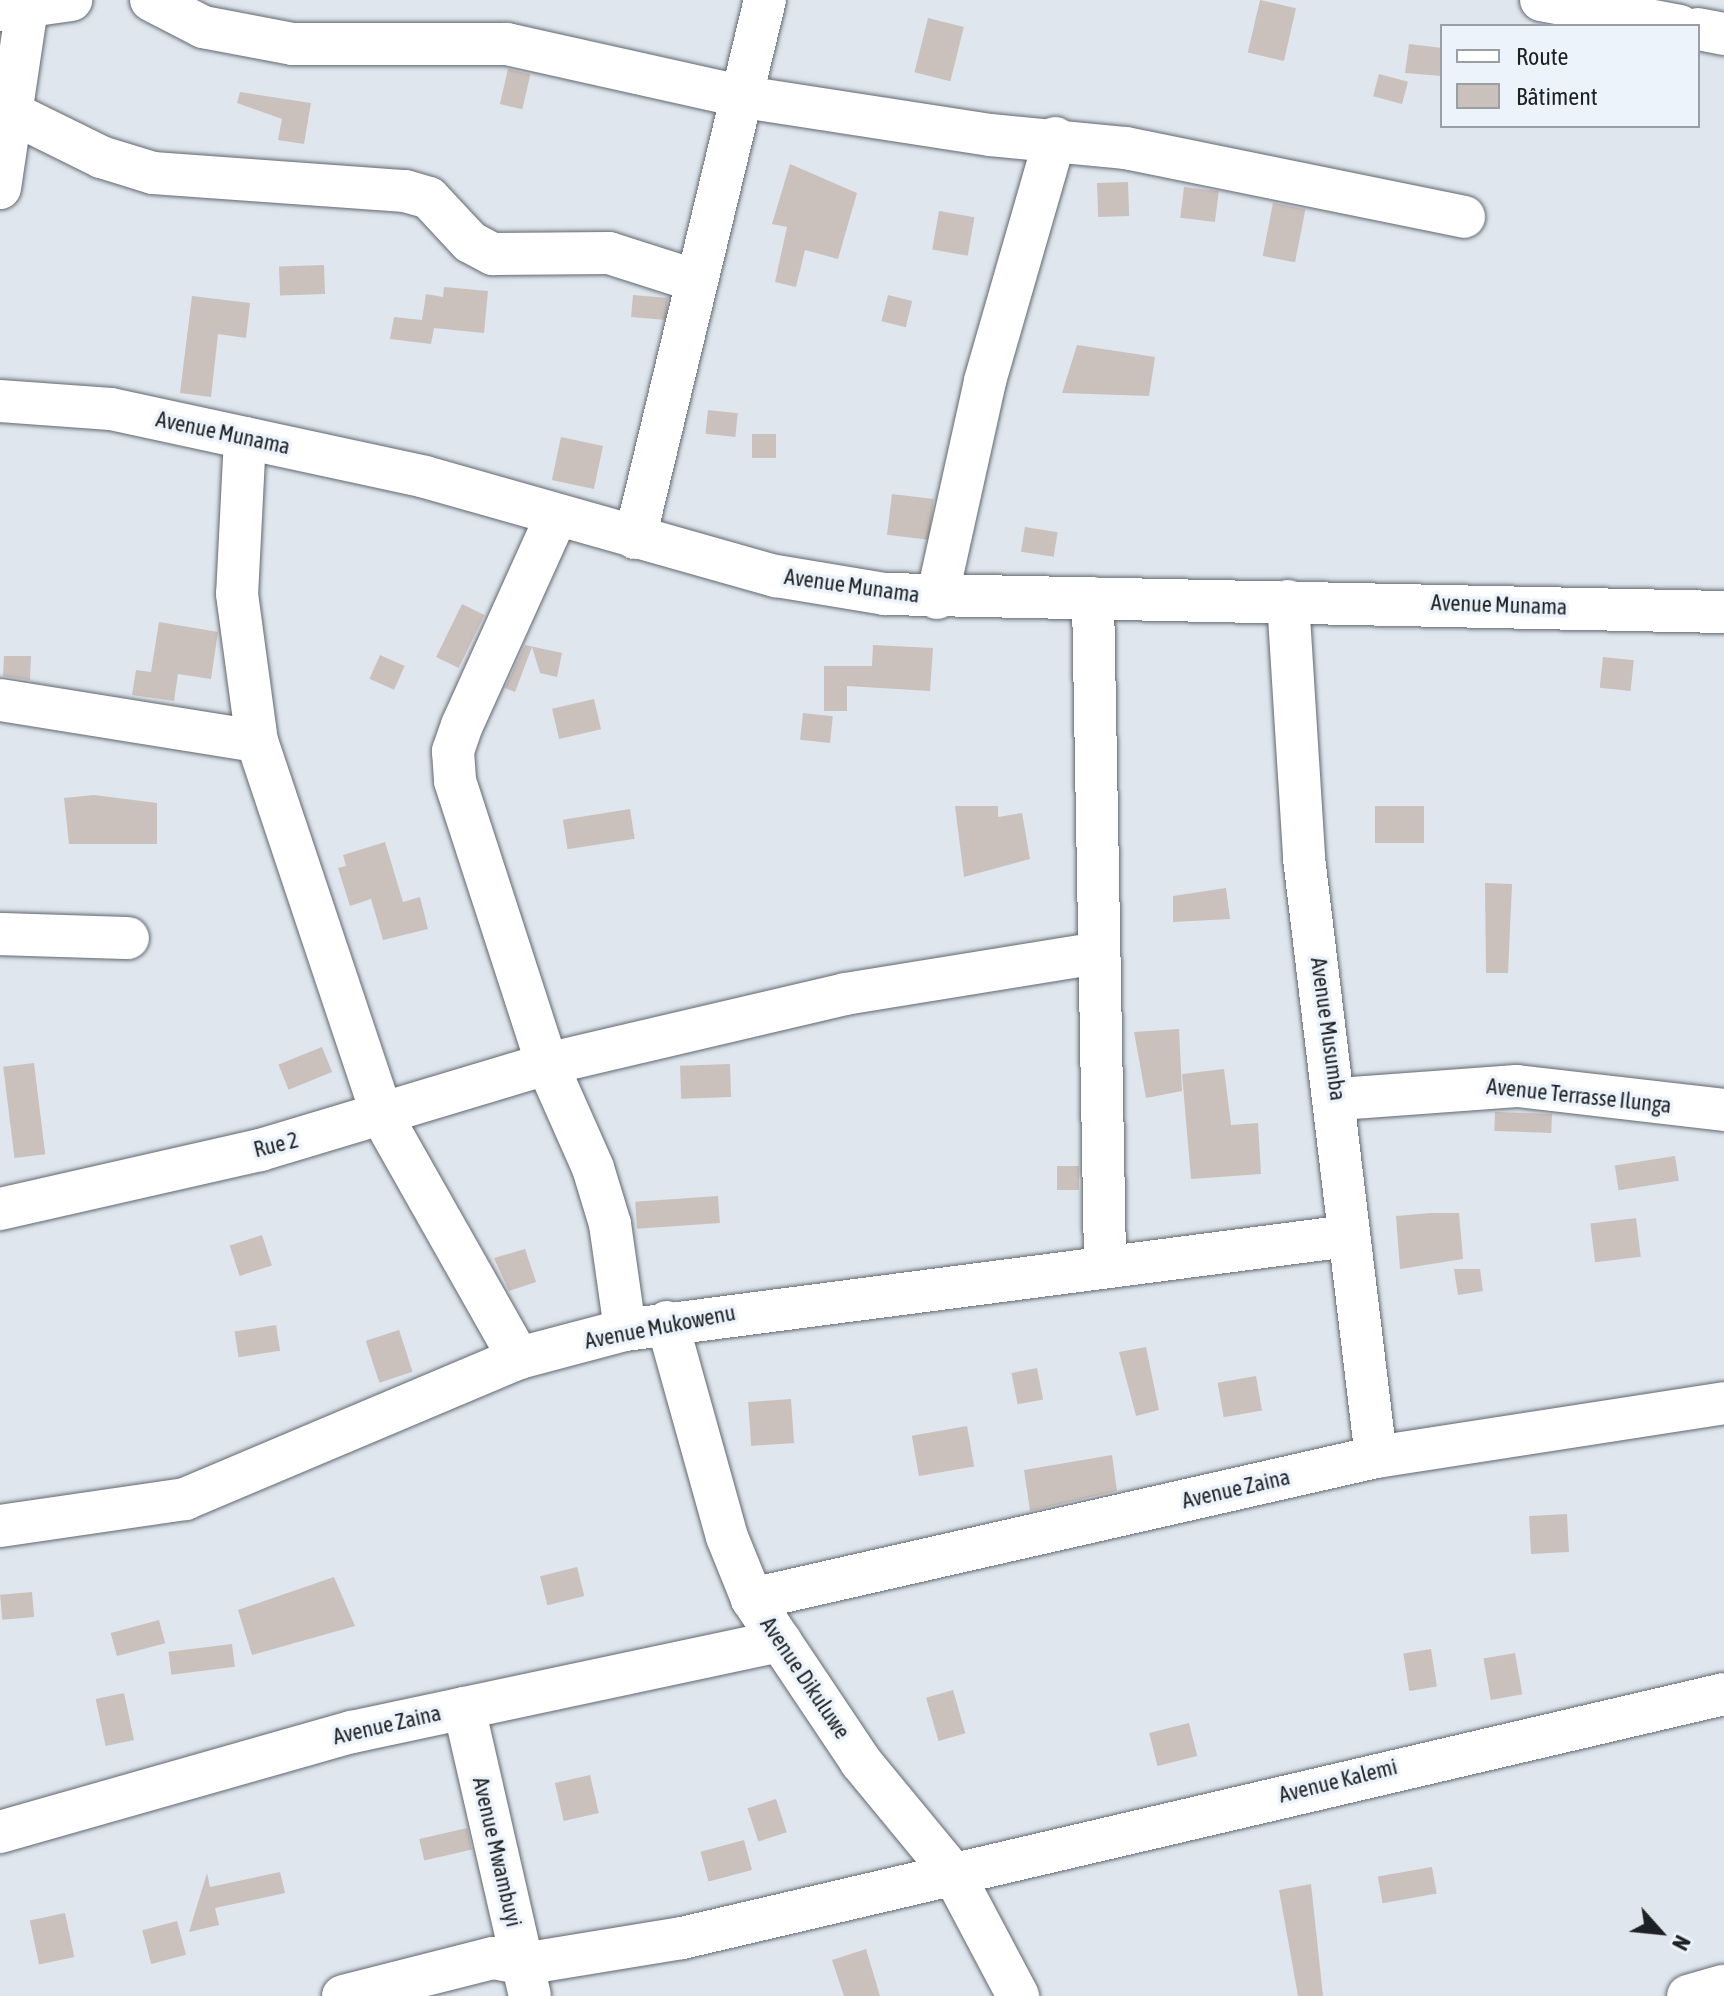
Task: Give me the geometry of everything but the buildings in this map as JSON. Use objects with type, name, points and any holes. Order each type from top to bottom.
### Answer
[{"type":"street","points":[[0,188],[10,112],[18,6],[71,0]]},
{"type":"street","points":[[151,0],[203,27],[293,44],[507,44],[744,97],[990,135],[1055,138],[1464,217]]},
{"type":"street","points":[[635,538],[765,0]]},
{"type":"street","points":[[1541,0],[1669,24]]},
{"type":"street","points":[[1700,29],[1724,34]]},
{"type":"street","points":[[10,112],[101,157],[153,173],[405,191],[429,198],[470,242],[493,254],[609,253],[697,281]]},
{"type":"street","points":[[937,598],[985,381],[1055,138]]},
{"type":"street","name":"Avenue Munama","points":[[0,401],[111,409],[425,477],[556,517],[776,576],[937,598],[1288,601],[1724,612]]},
{"type":"street","points":[[245,438],[237,594],[257,741],[383,1118],[519,1358]]},
{"type":"street","points":[[556,517],[453,751],[495,914],[547,1064],[610,1224],[625,1330]]},
{"type":"street","points":[[1093,598],[1097,953],[1105,1262]]},
{"type":"street","name":"Avenue Musumba","points":[[1288,601],[1304,858],[1339,1099],[1348,1236],[1376,1457]]},
{"type":"street","points":[[0,700],[257,741]]},
{"type":"street","points":[[0,934],[128,938]]},
{"type":"street","name":"Rue 2","points":[[0,1209],[383,1118],[547,1064],[845,994],[1097,953]]},
{"type":"street","name":"Avenue Terrasse Ilunga","points":[[1339,1099],[1517,1086],[1724,1110]]},
{"type":"street","name":"Avenue Mukowenu","points":[[0,1526],[185,1499],[519,1358],[625,1330],[1105,1262],[1348,1236]]},
{"type":"street","name":"Avenue Dikuluwe","points":[[667,1322],[727,1537],[752,1599],[861,1762],[954,1875],[1018,1996]]},
{"type":"street","name":"Avenue Zaina","points":[[752,1599],[1376,1457],[1724,1403]]},
{"type":"street","name":"Avenue Zaina","points":[[0,1832],[352,1732],[780,1641]]},
{"type":"street","name":"Avenue Kalemi","points":[[343,1996],[493,1958],[527,1980],[682,1938],[1724,1694]]},
{"type":"street","name":"Avenue Mwambuyi","points":[[464,1708],[527,1980]]},
{"type":"street","points":[[1688,1996],[1724,1986]]}]
